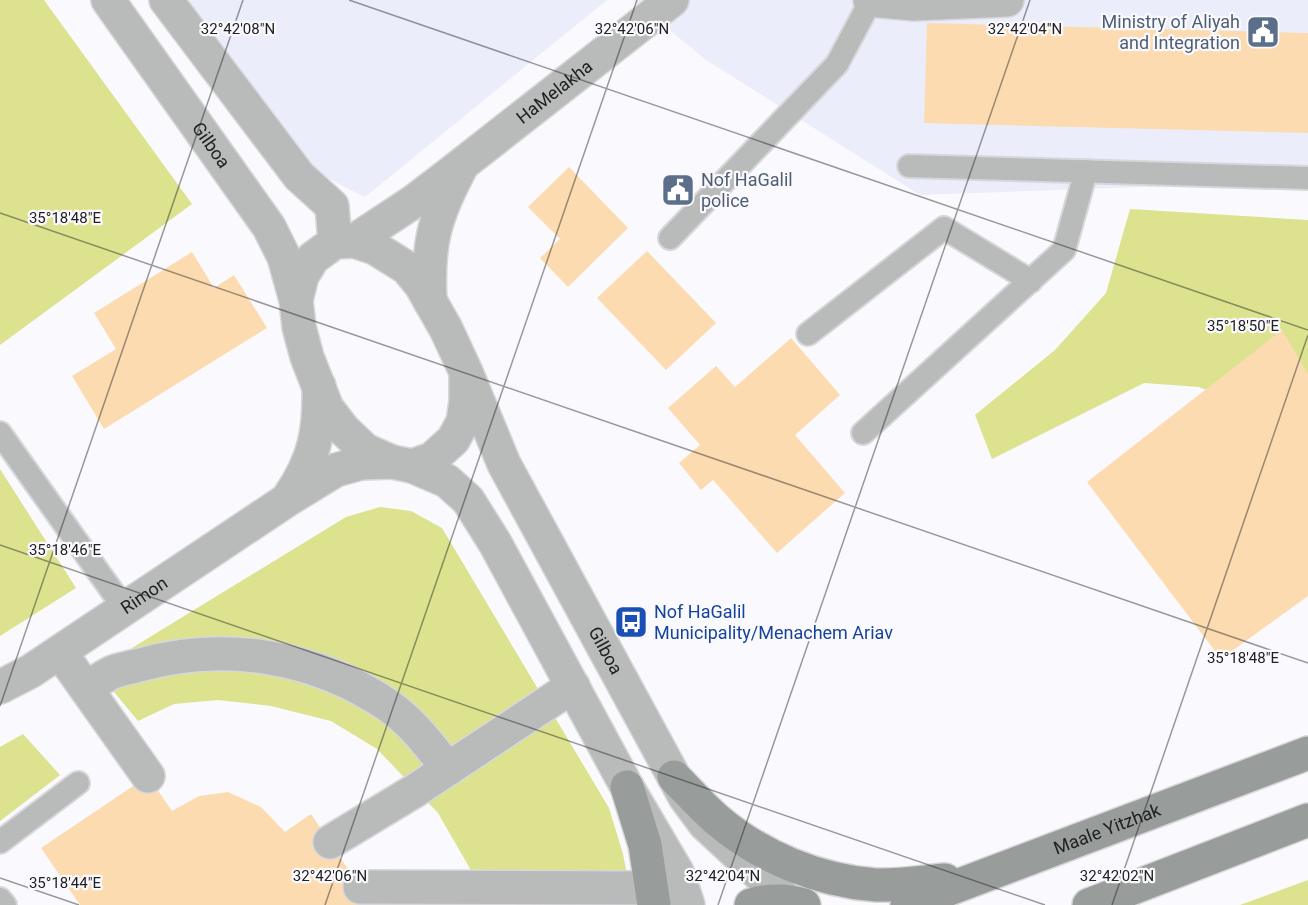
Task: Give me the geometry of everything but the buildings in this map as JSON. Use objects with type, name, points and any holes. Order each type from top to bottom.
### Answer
[{"type":"main road","name":"Maale Yitzhak","points":[[907,905],[1308,753]]},
{"type":"main road","points":[[674,777],[717,820],[760,849],[792,865],[832,879],[877,885],[979,878]]},
{"type":"main road","points":[[627,787],[645,845],[653,896]]},
{"type":"main road","points":[[1089,905],[1308,820]]},
{"type":"main road","points":[[751,905],[765,901],[796,903]]},
{"type":"street","name":"Gilboa","points":[[108,0],[269,227],[284,257],[296,300]]},
{"type":"street","points":[[166,0],[299,176],[332,206],[344,242]]},
{"type":"street","name":"HaMelakha","points":[[344,242],[412,202],[672,0]]},
{"type":"street","points":[[870,0],[914,4],[1007,0]]},
{"type":"street","name":"HaMelakha","points":[[430,301],[428,271],[431,240],[443,202],[465,160]]},
{"type":"street","points":[[402,464],[432,459],[453,440],[463,422],[466,372],[446,329],[421,285],[406,268],[375,248],[344,242],[313,258],[302,276],[296,300],[298,327],[327,408],[343,429],[365,450],[402,464],[447,481],[468,500],[495,543],[627,787],[677,872],[688,905]]},
{"type":"street","name":"Gilboa","points":[[466,372],[504,464],[685,797],[705,824],[796,903]]},
{"type":"street","name":"Rimon","points":[[287,500],[300,482],[314,448],[319,421],[319,386]]},
{"type":"street","name":"Rimon","points":[[0,687],[32,671],[287,500],[336,470],[361,463],[402,464]]},
{"type":"street","points":[[60,652],[148,776]]},
{"type":"street","points":[[86,688],[113,672],[164,658],[210,653],[263,657],[306,665],[351,683],[390,707],[418,731],[448,769]]},
{"type":"street","points":[[330,843],[448,769],[573,686]]},
{"type":"street","points":[[360,887],[653,896]]},
{"type":"lane","points":[[670,238],[837,64],[870,0]]},
{"type":"lane","points":[[909,166],[1308,178]]},
{"type":"lane","points":[[863,433],[1064,250],[1086,171]]},
{"type":"lane","points":[[808,334],[944,228],[1031,281]]},
{"type":"lane","points":[[0,433],[124,608]]},
{"type":"lane","points":[[0,842],[78,783]]},
{"type":"lane","points":[[0,899],[5,905]]},
{"type":"shaded area","points":[[154,0],[607,0],[365,197],[297,163]]},
{"type":"shaded area","points":[[633,0],[1308,0],[1308,181],[920,195],[706,60]]},
{"type":"green space","points":[[0,0],[44,0],[192,204],[0,345]]},
{"type":"green space","points":[[1130,209],[1308,220],[1308,405],[1230,400],[1199,387],[1144,383],[992,459],[975,415],[1055,350],[1106,293]]},
{"type":"green space","points":[[0,469],[76,588],[0,636]]},
{"type":"green space","points":[[380,507],[411,511],[442,528],[609,808],[623,854],[633,905],[491,905],[438,813],[377,749],[331,721],[271,706],[218,700],[174,704],[138,721],[96,670],[346,517]]},
{"type":"green space","points":[[23,734],[60,775],[0,821],[0,747]]},
{"type":"green space","points":[[1308,880],[1308,905],[1240,905]]},
{"type":"place","name":"Ministry of Aliyah and Integration","points":[[1263,32]]},
{"type":"place","name":"Nof HaGalil police","points":[[678,190]]},
{"type":"place","name":"Nof HaGalil Municipality/Menachem Ariav","points":[[631,622]]}]
